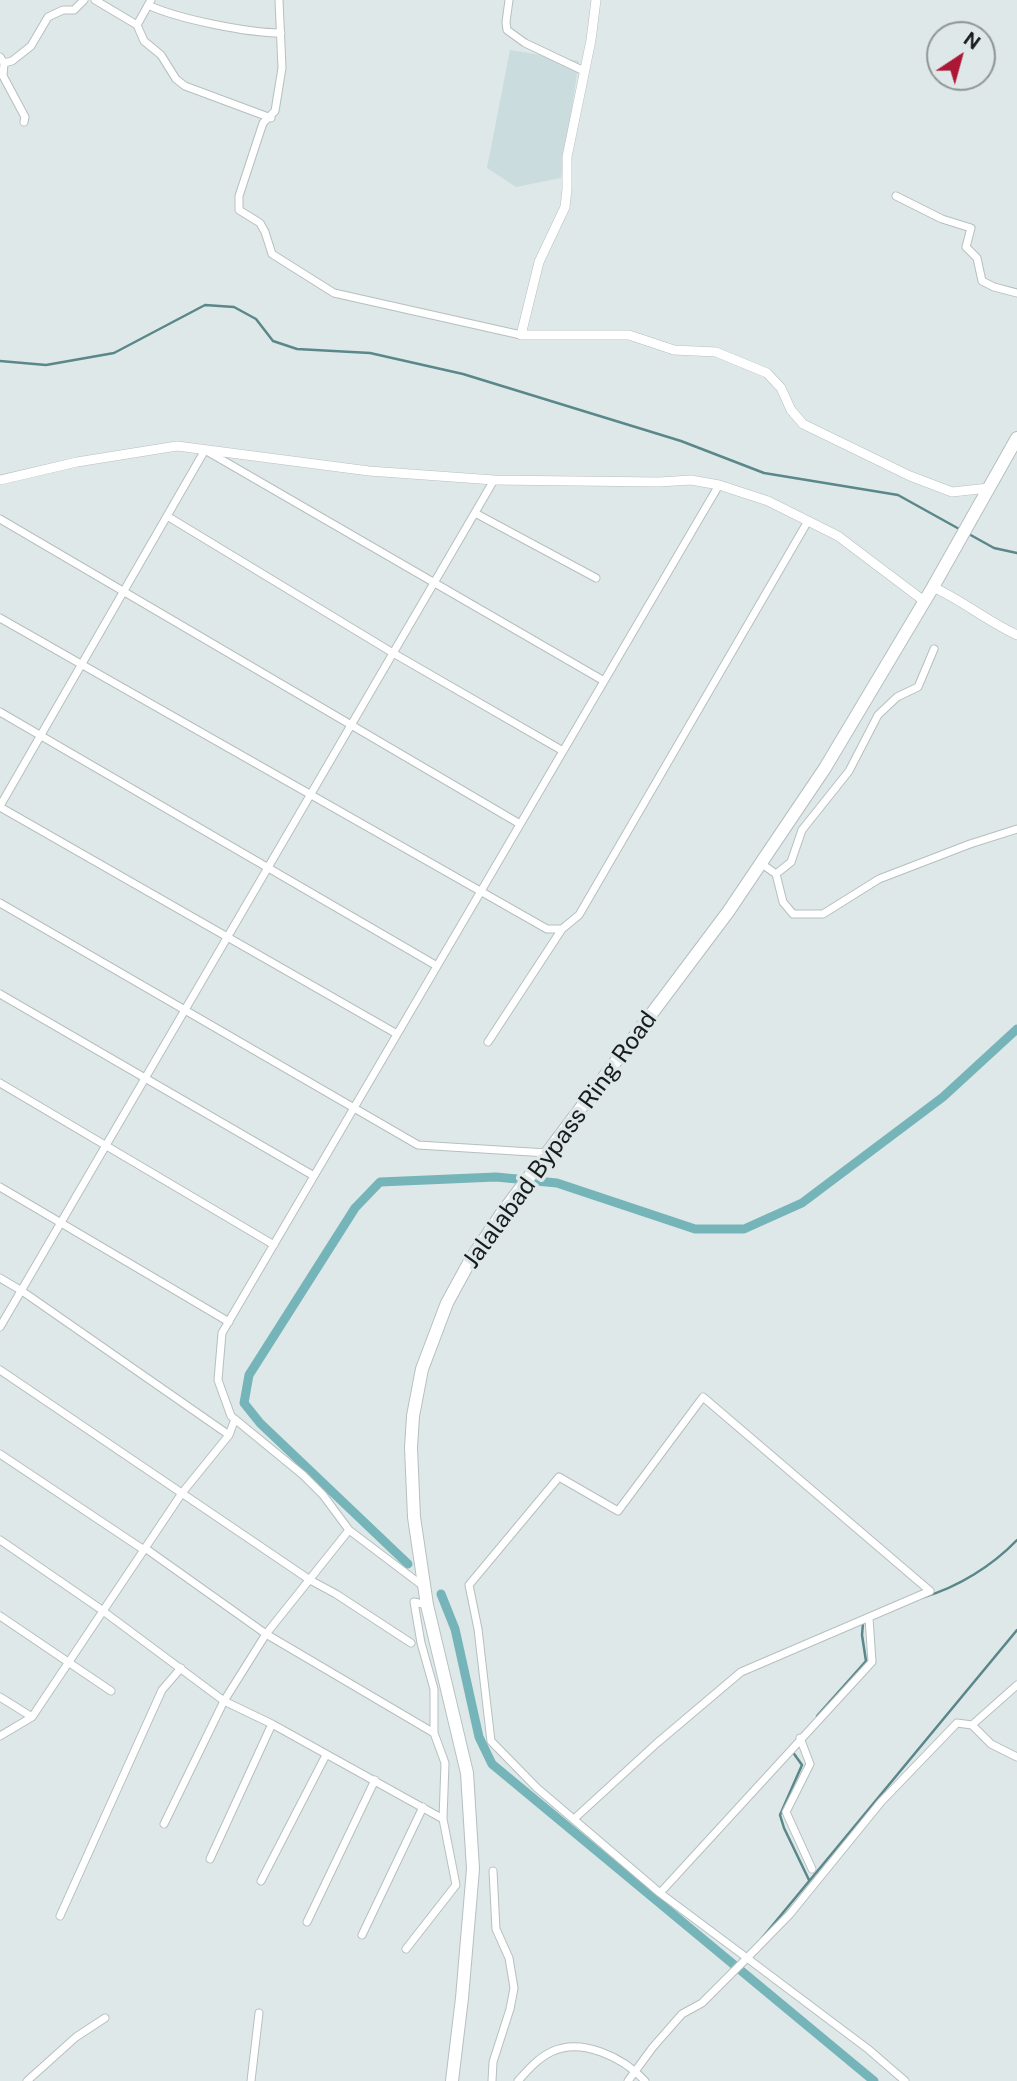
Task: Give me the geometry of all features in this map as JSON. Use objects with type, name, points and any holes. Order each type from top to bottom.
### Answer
[{"type":"highway","name":"Jalalabad Bypass Ring Road","points":[[452,2081],[473,1869],[467,1773],[427,1605],[414,1517],[411,1448],[413,1416],[422,1369],[447,1303],[471,1259],[762,864],[825,768],[947,563],[1017,438]]},
{"type":"street","points":[[24,122],[25,117],[3,76],[2,60],[12,61],[30,47],[48,17],[63,10],[74,10],[84,0]]},
{"type":"street","points":[[95,0],[137,25],[144,41],[161,55],[176,79],[185,86],[271,118]]},
{"type":"street","points":[[279,0],[282,68],[275,111],[271,118],[263,123],[239,196],[239,210],[260,223],[272,254],[334,293],[521,335],[629,335],[674,349],[716,352],[767,373],[781,388],[791,410],[803,424],[910,476],[952,492],[989,488]]},
{"type":"street","points":[[509,0],[507,30],[524,43],[584,71]]},
{"type":"street","points":[[521,335],[539,262],[565,208],[567,157],[596,0]]},
{"type":"street","points":[[137,25],[149,2],[161,11],[232,27],[281,33]]},
{"type":"street","points":[[896,196],[942,219],[971,228],[966,247],[977,258],[982,281],[1017,293]]},
{"type":"street","points":[[0,481],[77,462],[177,446],[369,471],[494,480],[691,480],[719,485],[768,501],[838,536],[924,601]]},
{"type":"street","points":[[205,450],[0,807],[397,1034]]},
{"type":"street","points":[[205,450],[604,681]]},
{"type":"street","points":[[0,1328],[494,480]]},
{"type":"street","points":[[425,1587],[349,1530],[323,1495],[303,1475],[231,1416],[218,1380],[222,1333],[719,485]]},
{"type":"street","points":[[474,513],[596,578]]},
{"type":"street","points":[[167,516],[393,653],[563,751]]},
{"type":"street","points":[[0,519],[520,824]]},
{"type":"street","points":[[488,1042],[562,929],[579,915],[808,521]]},
{"type":"street","points":[[933,587],[955,597],[970,610],[1017,635]]},
{"type":"street","points":[[0,618],[547,929],[562,929]]},
{"type":"street","points":[[776,874],[791,862],[802,830],[849,772],[878,715],[897,697],[918,687],[934,649]]},
{"type":"street","points":[[0,712],[437,966]]},
{"type":"street","points":[[762,864],[776,874],[783,901],[793,914],[823,914],[879,879],[1017,829]]},
{"type":"street","points":[[0,903],[418,1145],[547,1153]]},
{"type":"street","points":[[0,994],[314,1176]]},
{"type":"street","points":[[0,1083],[274,1245]]},
{"type":"street","points":[[0,1186],[229,1322]]},
{"type":"street","points":[[0,1278],[229,1435]]},
{"type":"street","points":[[0,1370],[310,1580],[411,1643]]},
{"type":"street","points":[[574,1819],[657,1743],[741,1672],[930,1591],[703,1397],[618,1511],[559,1477],[469,1585],[478,1629],[491,1741],[537,1788],[660,1893],[869,2049],[905,2081]]},
{"type":"street","points":[[0,1736],[32,1717],[182,1493],[229,1435],[235,1419]]},
{"type":"street","points":[[0,1454],[141,1548],[145,1548],[267,1634],[434,1733]]},
{"type":"street","points":[[164,1824],[224,1701],[267,1634],[349,1530]]},
{"type":"street","points":[[0,1540],[102,1610],[224,1701],[272,1724],[443,1819]]},
{"type":"street","points":[[406,1949],[456,1885],[443,1819],[445,1763],[434,1733],[434,1689],[421,1643],[414,1602],[427,1605]]},
{"type":"street","points":[[0,1616],[111,1691]]},
{"type":"street","points":[[660,1893],[872,1662],[869,1618]]},
{"type":"street","points":[[60,1916],[162,1690],[181,1668]]},
{"type":"street","points":[[972,1725],[1017,1685]]},
{"type":"street","points":[[0,1697],[32,1717]]},
{"type":"street","points":[[628,2081],[682,2014],[702,2003],[790,1914],[881,1802],[957,1723],[972,1725],[991,1744],[1017,1757]]},
{"type":"street","points":[[210,1859],[272,1724]]},
{"type":"street","points":[[800,1738],[810,1764],[786,1812],[812,1869]]},
{"type":"street","points":[[261,1881],[326,1755]]},
{"type":"street","points":[[307,1922],[375,1780]]},
{"type":"street","points":[[362,1935],[423,1807]]},
{"type":"street","points":[[492,2081],[493,2063],[514,1988],[509,1958],[496,1929],[493,1871]]},
{"type":"street","points":[[251,2081],[259,2013]]},
{"type":"street","points":[[27,2081],[76,2037],[105,2018]]},
{"type":"street","points":[[518,2081],[551,2052],[566,2048],[602,2053],[635,2071],[645,2081]]},
{"type":"shaded area","points":[[510,50],[579,61],[561,178],[516,187],[487,168]]},
{"type":"waterway","points":[[0,361],[46,365],[114,353],[205,305],[234,307],[256,319],[273,341],[297,349],[370,353],[463,374],[681,441],[764,473],[898,495],[961,530]]},
{"type":"waterway","points":[[967,533],[994,548],[1017,553]]},
{"type":"waterway","points":[[536,1181],[557,1183],[695,1229],[744,1229],[802,1203],[943,1097],[1017,1029]]},
{"type":"waterway","points":[[408,1564],[260,1423],[244,1403],[249,1375],[355,1208],[380,1182],[496,1177],[517,1179]]},
{"type":"waterway","points":[[924,1597],[949,1588],[974,1574],[1017,1540]]},
{"type":"waterway","points":[[441,1594],[455,1629],[479,1737],[492,1764],[874,2081]]},
{"type":"waterway","points":[[817,1716],[866,1661],[863,1623]]},
{"type":"waterway","points":[[762,1938],[1017,1630]]},
{"type":"waterway","points":[[792,1751],[802,1765],[780,1815],[809,1880]]}]
